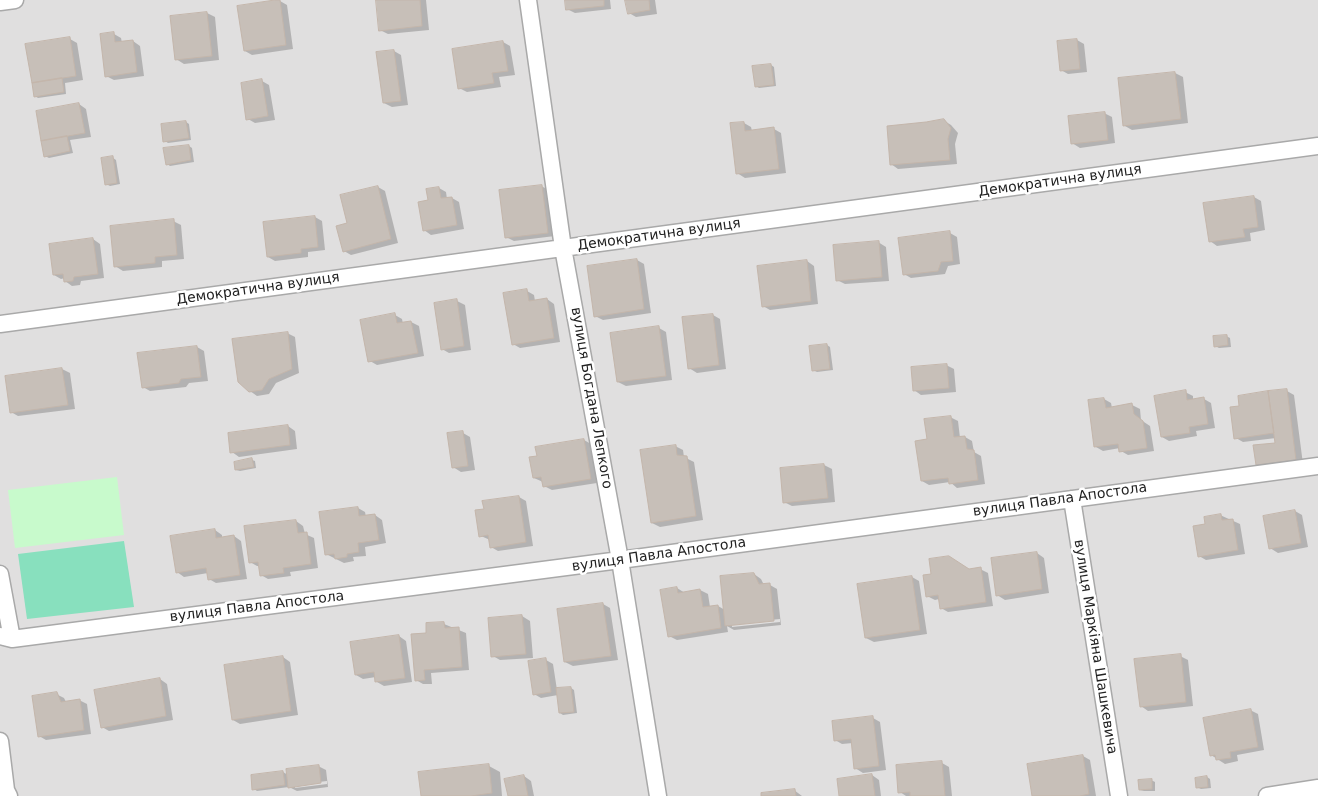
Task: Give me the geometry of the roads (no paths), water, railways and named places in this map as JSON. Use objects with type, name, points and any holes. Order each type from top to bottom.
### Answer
[{"type":"street","points":[[0,2],[15,0]]},
{"type":"street","name":"вулиця Богдана Лепкого","points":[[528,0],[563,248],[620,560],[658,796]]},
{"type":"street","name":"Демократична вулиця","points":[[0,324],[1318,146]]},
{"type":"street","name":"вулиця Павла Апостола","points":[[6,637],[620,560],[1318,466]]},
{"type":"street","name":"вулиця Маркіяна Шашкевича","points":[[1072,499],[1119,796]]},
{"type":"street","points":[[0,574],[6,637]]},
{"type":"street","points":[[0,741],[8,796]]},
{"type":"street","points":[[1267,796],[1318,788]]}]
